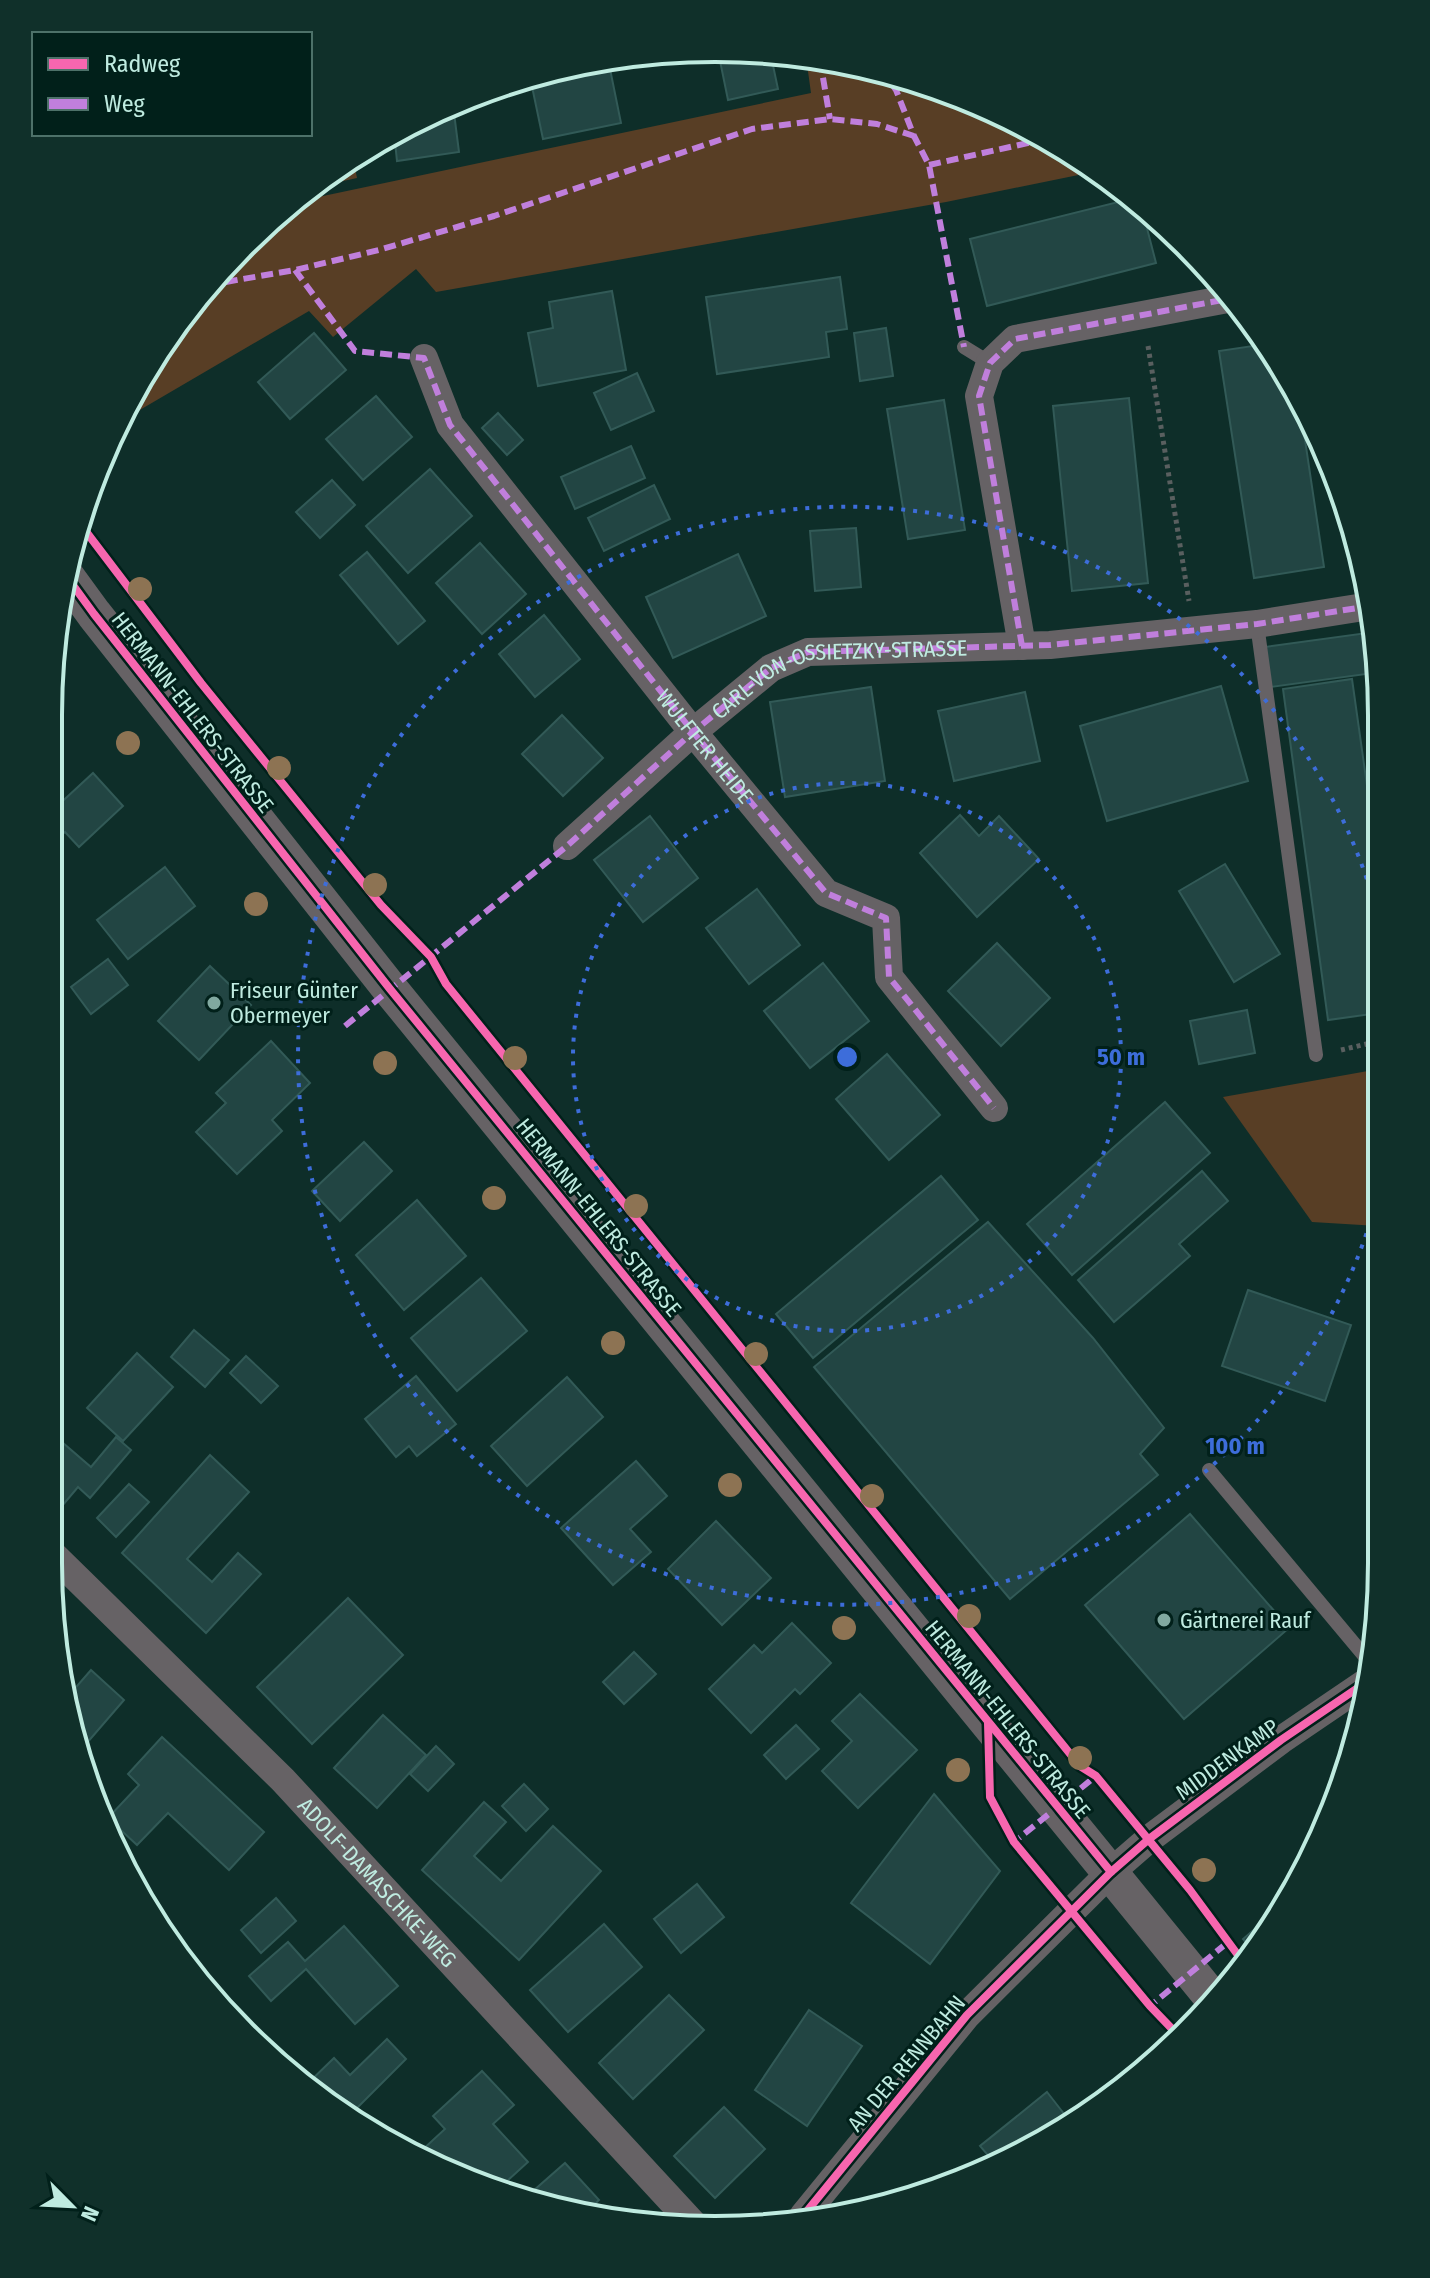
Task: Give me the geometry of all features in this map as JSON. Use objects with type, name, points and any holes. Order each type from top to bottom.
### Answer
[{"type":"street","points":[[1022,646],[979,396],[990,363],[1015,339],[1219,300]]},
{"type":"street","name":"WULFTER HEIDE","points":[[424,358],[450,425],[693,732],[826,893],[886,918],[889,977],[994,1108]]},
{"type":"street","name":"HERMANN-EHLERS-STRASSE","points":[[75,588],[390,989],[1208,1992]]},
{"type":"street","name":"CARL-VON-OSSIETZKY-STRASSE","points":[[567,846],[693,732],[771,668],[808,652],[1022,646],[1257,624],[1358,608]]},
{"type":"street","name":"ADOLF-DAMASCHKE-WEG","points":[[62,1564],[283,1780],[685,2215]]},
{"type":"street","name":"MIDDENKAMP","points":[[1111,1872],[1149,1839],[1281,1740],[1355,1690]]},
{"type":"street","name":"AN DER RENNBAHN","points":[[809,2208],[967,2015],[1111,1872]]},
{"type":"lane","points":[[964,347],[990,363]]},
{"type":"lane","points":[[1257,624],[1316,1055]]},
{"type":"lane","points":[[1209,1470],[1361,1652]]},
{"type":"path","points":[[1143,313],[1193,629]]},
{"type":"path","points":[[1316,1055],[1368,1043]]},
{"type":"shaded area","points":[[808,69],[884,84],[1004,129],[1081,174],[946,202],[436,292],[416,269],[333,337],[309,311],[136,412],[172,352],[224,284],[253,253],[317,197],[811,93]]},
{"type":"shaded area","points":[[355,170],[357,178],[338,182]]},
{"type":"shaded area","points":[[1368,1071],[1368,1225],[1312,1222],[1223,1097]]},
{"type":"building","points":[[720,62],[773,65],[778,89],[728,100]]},
{"type":"building","points":[[610,71],[621,123],[543,139],[532,88]]},
{"type":"building","points":[[454,117],[459,152],[397,161],[395,146]]},
{"type":"building","points":[[1119,202],[1146,224],[1156,263],[987,306],[970,239]]},
{"type":"building","points":[[840,277],[847,329],[826,332],[829,357],[717,374],[706,297]]},
{"type":"building","points":[[612,291],[626,370],[538,386],[528,333],[553,328],[549,302]]},
{"type":"building","points":[[886,328],[893,376],[860,381],[854,333]]},
{"type":"building","points":[[314,333],[346,370],[290,419],[258,382]]},
{"type":"building","points":[[1254,346],[1301,426],[1324,567],[1254,578],[1219,351]]},
{"type":"building","points":[[637,373],[654,411],[611,430],[594,393]]},
{"type":"building","points":[[376,396],[412,437],[363,480],[326,439]]},
{"type":"building","points":[[1129,398],[1148,583],[1072,591],[1053,406]]},
{"type":"building","points":[[944,400],[965,530],[908,539],[887,409]]},
{"type":"building","points":[[498,413],[523,440],[507,455],[482,428]]},
{"type":"building","points":[[631,446],[645,478],[575,509],[561,477]]},
{"type":"building","points":[[430,469],[472,516],[408,573],[366,526]]},
{"type":"building","points":[[332,480],[355,505],[320,538],[296,512]]},
{"type":"building","points":[[654,485],[670,519],[604,551],[588,518]]},
{"type":"building","points":[[856,528],[861,587],[815,591],[810,531]]},
{"type":"building","points":[[480,543],[526,594],[482,634],[436,583]]},
{"type":"building","points":[[367,552],[425,621],[398,644],[340,575]]},
{"type":"building","points":[[738,554],[766,616],[673,658],[646,597]]},
{"type":"building","points":[[544,615],[580,659],[535,697],[499,654]]},
{"type":"building","points":[[1362,634],[1367,674],[1271,687],[1265,647]]},
{"type":"building","points":[[1352,679],[1368,793],[1368,1015],[1328,1020],[1283,689]]},
{"type":"building","points":[[1221,686],[1248,781],[1107,821],[1080,726]]},
{"type":"building","points":[[871,687],[885,781],[785,797],[770,702]]},
{"type":"building","points":[[1025,692],[1040,761],[954,781],[938,711]]},
{"type":"building","points":[[562,715],[603,758],[563,796],[522,754]]},
{"type":"building","points":[[93,773],[123,806],[79,847],[65,832],[62,835],[62,802]]},
{"type":"building","points":[[960,815],[979,836],[999,816],[1039,859],[977,917],[920,853]]},
{"type":"building","points":[[650,816],[698,878],[643,922],[594,860]]},
{"type":"building","points":[[1225,864],[1280,954],[1234,982],[1179,891]]},
{"type":"building","points":[[165,867],[195,906],[128,959],[97,920]]},
{"type":"building","points":[[757,889],[800,945],[749,984],[706,928]]},
{"type":"building","points":[[997,943],[1050,998],[1001,1046],[948,991]]},
{"type":"building","points":[[108,959],[128,985],[91,1014],[71,987]]},
{"type":"building","points":[[823,963],[869,1021],[810,1068],[764,1011]]},
{"type":"building","points":[[210,966],[251,1005],[199,1060],[158,1021]]},
{"type":"building","points":[[1247,1010],[1255,1053],[1199,1064],[1190,1021]]},
{"type":"building","points":[[271,1041],[310,1083],[272,1120],[282,1131],[237,1174],[196,1132],[226,1103],[216,1093]]},
{"type":"building","points":[[887,1054],[940,1115],[889,1160],[836,1099]]},
{"type":"building","points":[[1165,1102],[1210,1153],[1072,1275],[1027,1224]]},
{"type":"building","points":[[364,1142],[392,1171],[340,1221],[312,1191]]},
{"type":"building","points":[[1202,1171],[1228,1201],[1179,1244],[1190,1256],[1114,1322],[1078,1280]]},
{"type":"building","points":[[941,1176],[978,1220],[813,1358],[776,1314]]},
{"type":"building","points":[[417,1200],[466,1256],[404,1310],[356,1255]]},
{"type":"building","points":[[988,1222],[1093,1338],[1164,1428],[1140,1454],[1158,1475],[1010,1599],[814,1367]]},
{"type":"building","points":[[481,1278],[527,1331],[457,1391],[411,1338]]},
{"type":"building","points":[[1248,1290],[1351,1325],[1325,1401],[1222,1366]]},
{"type":"building","points":[[194,1330],[229,1360],[205,1387],[171,1357]]},
{"type":"building","points":[[137,1353],[173,1387],[123,1441],[87,1408]]},
{"type":"building","points":[[246,1356],[278,1386],[261,1403],[230,1373]]},
{"type":"building","points":[[416,1376],[456,1424],[417,1456],[409,1446],[396,1457],[365,1419]]},
{"type":"building","points":[[567,1377],[603,1417],[527,1486],[491,1446]]},
{"type":"building","points":[[116,1437],[131,1450],[90,1498],[78,1487],[62,1506],[62,1444],[91,1467]]},
{"type":"building","points":[[210,1455],[249,1492],[187,1559],[212,1582],[238,1553],[261,1574],[206,1633],[122,1553]]},
{"type":"building","points":[[636,1461],[667,1496],[630,1529],[651,1552],[613,1585],[561,1528]]},
{"type":"building","points":[[129,1484],[149,1502],[116,1537],[97,1518]]},
{"type":"building","points":[[1190,1514],[1289,1628],[1184,1719],[1085,1605]]},
{"type":"building","points":[[716,1521],[771,1578],[722,1625],[668,1569]]},
{"type":"building","points":[[348,1598],[403,1655],[312,1744],[257,1687]]},
{"type":"building","points":[[792,1623],[831,1663],[800,1694],[795,1689],[751,1733],[709,1689],[754,1645],[762,1653]]},
{"type":"building","points":[[634,1652],[656,1674],[624,1704],[603,1682]]},
{"type":"building","points":[[91,1670],[124,1700],[87,1743],[84,1732],[75,1689]]},
{"type":"building","points":[[860,1694],[917,1750],[858,1808],[822,1771],[852,1741],[832,1721]]},
{"type":"building","points":[[383,1715],[426,1755],[377,1808],[334,1768]]},
{"type":"building","points":[[796,1725],[819,1749],[786,1779],[764,1755]]},
{"type":"building","points":[[162,1737],[264,1832],[229,1870],[168,1813],[137,1845],[118,1828],[112,1814],[139,1785],[128,1774]]},
{"type":"building","points":[[436,1746],[454,1764],[428,1791],[410,1774]]},
{"type":"building","points":[[524,1784],[548,1809],[526,1831],[502,1806]]},
{"type":"building","points":[[934,1794],[1000,1871],[930,1964],[851,1903]]},
{"type":"building","points":[[484,1802],[506,1822],[474,1856],[501,1881],[553,1826],[601,1871],[519,1960],[422,1870]]},
{"type":"building","points":[[697,1884],[724,1917],[681,1953],[654,1919]]},
{"type":"building","points":[[276,1898],[296,1921],[261,1953],[241,1930]]},
{"type":"building","points":[[604,1924],[642,1967],[568,2032],[530,1990]]},
{"type":"building","points":[[344,1926],[398,1986],[355,2024],[306,1969],[271,2001],[249,1976],[288,1942],[305,1961]]},
{"type":"building","points":[[1258,1926],[1246,1943],[1243,1939]]},
{"type":"building","points":[[669,1995],[704,2030],[633,2099],[599,2063]]},
{"type":"building","points":[[809,2010],[862,2046],[807,2126],[755,2090]]},
{"type":"building","points":[[387,2039],[406,2059],[356,2109],[313,2078],[334,2058],[350,2075]]},
{"type":"building","points":[[482,2071],[514,2105],[493,2124],[528,2162],[507,2181],[426,2149],[445,2129],[433,2116]]},
{"type":"building","points":[[1047,2092],[1065,2115],[988,2156],[980,2146]]},
{"type":"building","points":[[724,2107],[765,2149],[715,2198],[674,2156]]},
{"type":"building","points":[[565,2163],[599,2200],[595,2204],[534,2190]]},
{"type":"marked path","points":[[822,72],[830,119]]},
{"type":"marked path","points":[[894,87],[929,165],[964,347]]},
{"type":"marked path","points":[[226,282],[295,270],[379,250],[494,216],[752,129],[830,119],[877,124],[914,136]]},
{"type":"marked path","points":[[929,165],[1030,143]]},
{"type":"marked path","points":[[295,270],[355,351],[424,358],[450,425],[693,732],[826,893],[886,918],[889,977],[994,1108]]},
{"type":"marked path","points":[[1022,646],[979,396],[990,363],[1015,339],[1220,301]]},
{"type":"marked path","points":[[345,1026],[567,846],[693,732],[771,668],[808,652],[1050,645],[1257,624],[1358,608]]},
{"type":"marked path","points":[[1017,1845],[1014,1842],[1096,1776],[1100,1780]]},
{"type":"marked path","points":[[1147,2003],[1150,2006],[1227,1943]]},
{"type":"cycle path","points":[[88,534],[201,683],[381,905],[431,957],[446,984],[1080,1766],[1096,1776],[1190,1890],[1238,1955]]},
{"type":"cycle path","points":[[75,588],[390,989],[1111,1872]]},
{"type":"cycle path","points":[[809,2208],[967,2015],[1111,1872],[1149,1839],[1281,1740],[1355,1690]]},
{"type":"cycle path","points":[[988,1723],[990,1797],[1014,1842],[1172,2029]]},
{"type":"place","name":"Friseur Günter Obermeyer","points":[[214,1003]]},
{"type":"place","name":"Gärtnerei Rauf","points":[[1164,1620]]}]
